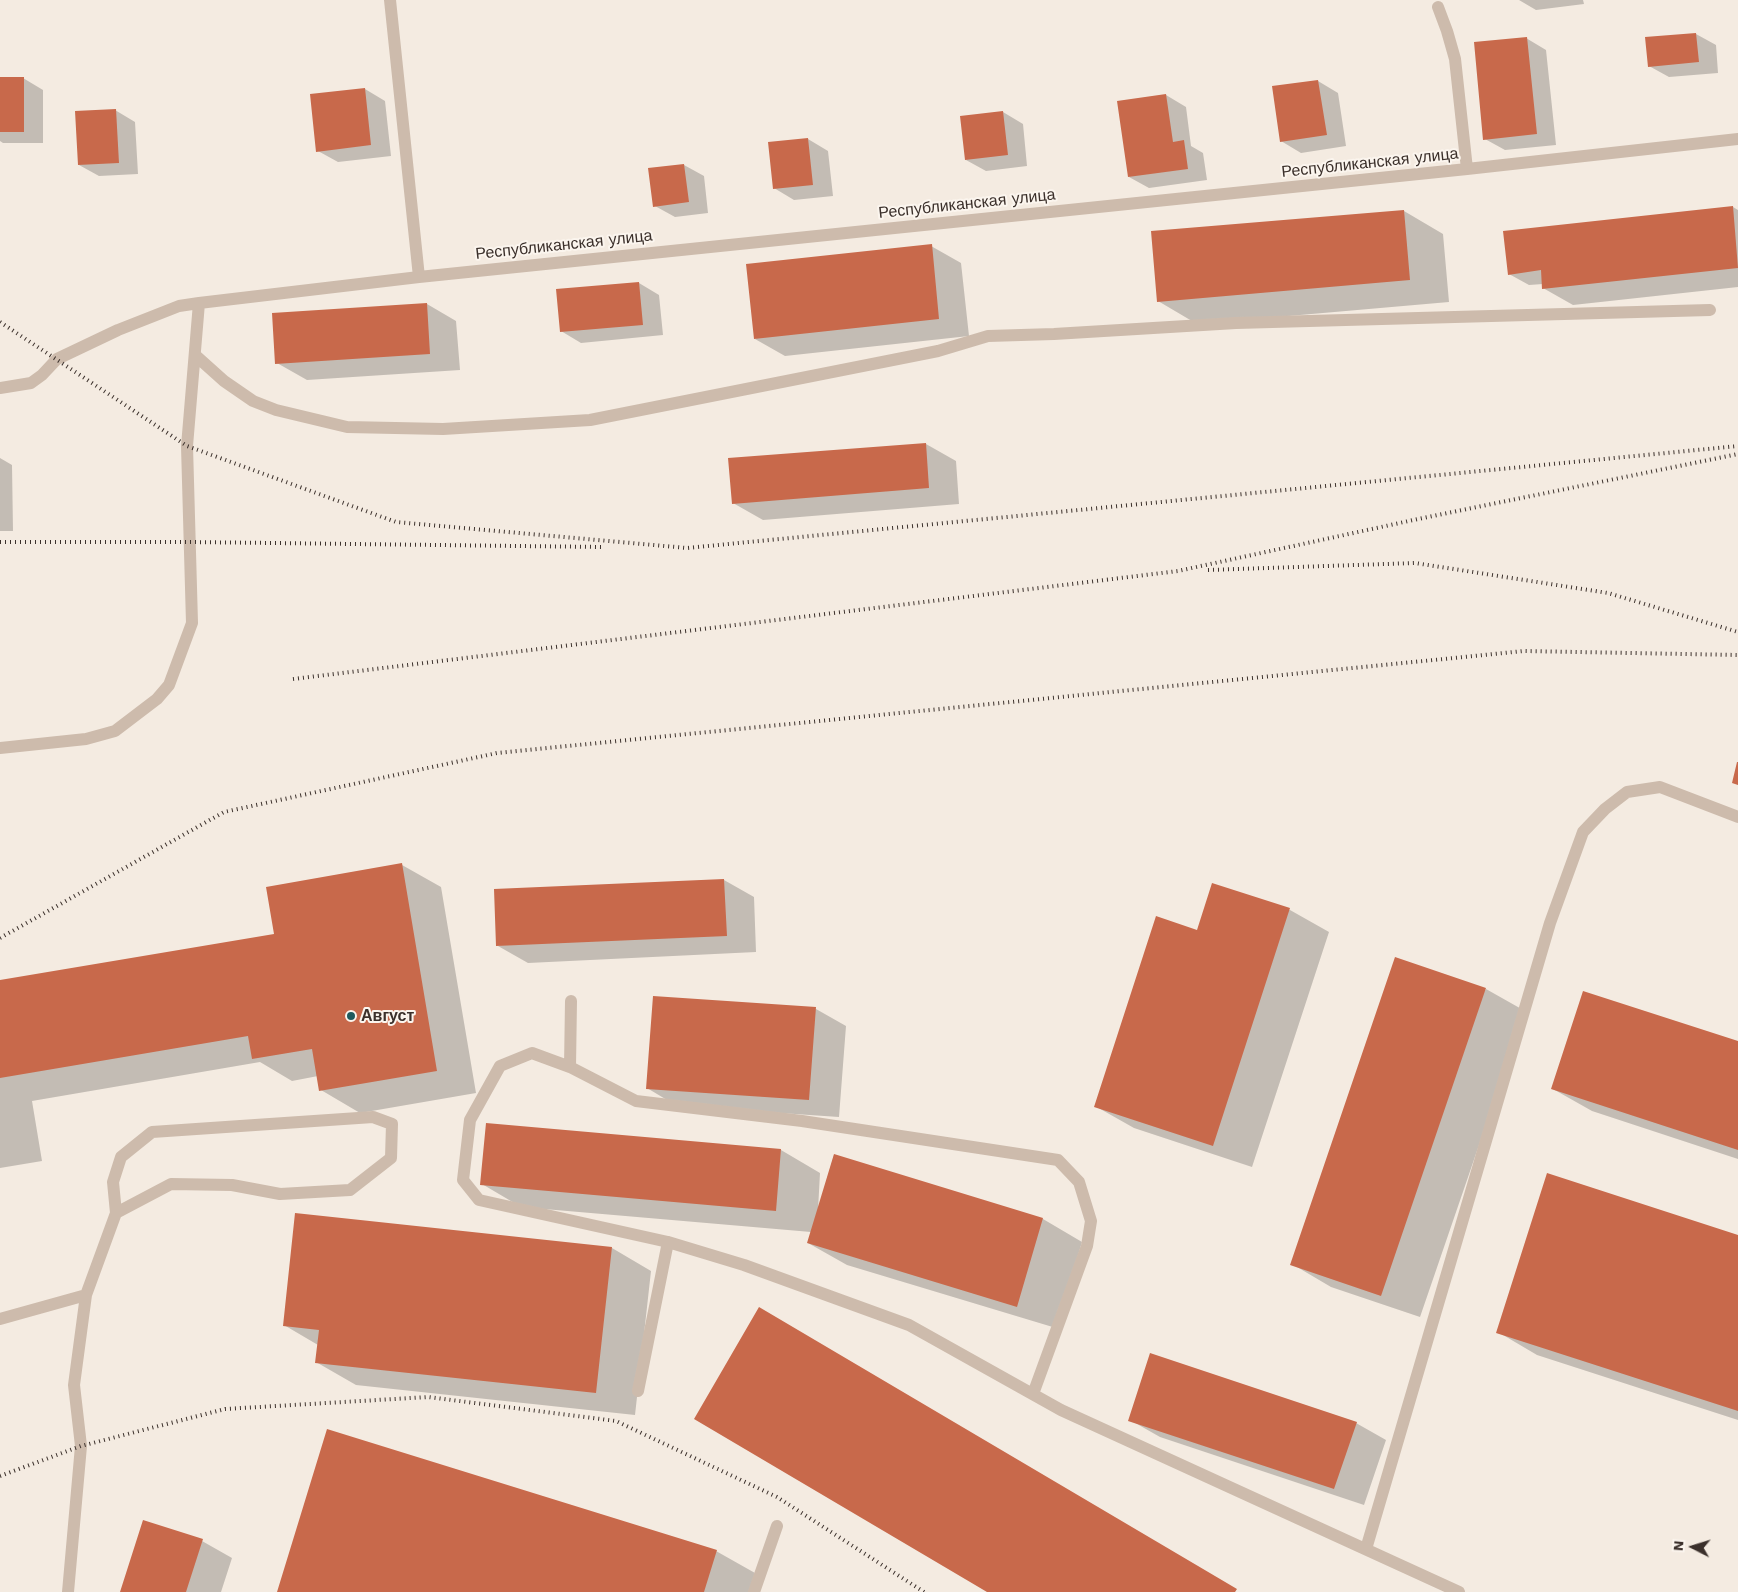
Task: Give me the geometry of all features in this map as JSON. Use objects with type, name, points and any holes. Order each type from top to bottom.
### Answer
[{"type":"street","points":[[390,0],[419,277]]},
{"type":"street","points":[[1438,7],[1448,30],[1455,59],[1467,169]]},
{"type":"street","name":"Республиканская улица","points":[[0,388],[31,383],[42,375],[57,359],[118,330],[179,306],[199,303],[419,277],[1467,169],[1738,139]]},
{"type":"street","points":[[0,748],[86,739],[115,730],[157,699],[169,685],[192,623],[187,446],[199,303]]},
{"type":"street","points":[[195,355],[224,381],[253,401],[276,410],[347,426],[443,429],[590,420],[938,351],[988,336],[1236,323],[1710,310]]},
{"type":"street","points":[[1366,1549],[1550,923],[1583,832],[1605,808],[1627,792],[1660,787],[1738,817]]},
{"type":"street","points":[[570,1067],[571,1001]]},
{"type":"street","points":[[1033,1394],[1088,1246],[1091,1221],[1080,1182],[1058,1160],[802,1121],[636,1101],[570,1067],[532,1053],[500,1066],[470,1120],[463,1180],[479,1200],[668,1242],[744,1265],[909,1325],[1061,1410],[1459,1592]]},
{"type":"street","points":[[68,1592],[82,1446],[74,1385],[86,1295],[116,1213],[113,1182],[122,1157],[152,1132],[373,1117],[392,1124],[391,1158],[350,1190],[280,1194],[232,1185],[171,1184],[116,1213]]},
{"type":"street","points":[[638,1391],[668,1242]]},
{"type":"street","points":[[0,1319],[86,1295]]},
{"type":"street","points":[[754,1592],[778,1526]]},
{"type":"building","points":[[1696,33],[1699,62],[1648,67],[1645,37]]},
{"type":"building","points":[[1527,37],[1537,134],[1483,140],[1474,42]]},
{"type":"building","points":[[0,77],[24,77],[24,132],[0,132]]},
{"type":"building","points":[[1318,80],[1327,135],[1280,142],[1272,86]]},
{"type":"building","points":[[365,88],[371,145],[316,152],[310,94]]},
{"type":"building","points":[[1166,94],[1173,142],[1184,140],[1188,169],[1128,177],[1117,101]]},
{"type":"building","points":[[116,109],[119,163],[78,165],[75,111]]},
{"type":"building","points":[[1003,111],[1008,155],[965,160],[960,116]]},
{"type":"building","points":[[808,138],[813,185],[773,189],[768,142]]},
{"type":"building","points":[[684,164],[689,202],[653,207],[648,168]]},
{"type":"building","points":[[1733,206],[1738,268],[1542,289],[1541,270],[1508,275],[1503,231]]},
{"type":"building","points":[[1404,210],[1410,280],[1157,302],[1151,231]]},
{"type":"building","points":[[932,244],[939,319],[754,339],[746,264]]},
{"type":"building","points":[[639,282],[643,325],[560,332],[556,289]]},
{"type":"building","points":[[427,303],[430,354],[275,364],[272,313]]},
{"type":"building","points":[[926,443],[929,488],[732,504],[728,458]]},
{"type":"building","points":[[1738,762],[1738,785],[1732,783]]},
{"type":"building","points":[[402,863],[437,1071],[319,1091],[312,1049],[252,1059],[248,1036],[0,1078],[0,980],[274,934],[266,887]]},
{"type":"building","points":[[724,879],[727,936],[496,946],[494,889]]},
{"type":"building","points":[[1212,883],[1290,908],[1213,1146],[1094,1107],[1156,916],[1197,930]]},
{"type":"building","points":[[1395,957],[1486,988],[1381,1296],[1290,1265]]},
{"type":"building","points":[[1583,991],[1738,1041],[1738,1150],[1551,1089]]},
{"type":"building","points":[[653,996],[816,1007],[809,1100],[646,1089]]},
{"type":"building","points":[[486,1123],[781,1149],[776,1211],[480,1185]]},
{"type":"building","points":[[834,1154],[1043,1218],[1017,1307],[807,1243]]},
{"type":"building","points":[[1547,1173],[1738,1235],[1738,1411],[1496,1333]]},
{"type":"building","points":[[295,1213],[612,1247],[596,1393],[315,1363],[319,1330],[283,1326]]},
{"type":"building","points":[[759,1307],[1237,1589],[1235,1592],[987,1592],[694,1419]]},
{"type":"building","points":[[1150,1353],[1357,1422],[1334,1489],[1128,1421]]},
{"type":"building","points":[[327,1429],[717,1550],[704,1592],[277,1592]]},
{"type":"building","points":[[143,1520],[203,1539],[186,1592],[120,1592]]},
{"type":"railway","points":[[0,322],[187,446],[396,522],[687,548],[1738,446]]},
{"type":"railway","points":[[293,679],[1178,571],[1418,519],[1738,454]]},
{"type":"railway","points":[[0,542],[189,542],[602,547]]},
{"type":"railway","points":[[1208,570],[1415,563],[1608,593],[1738,632]]},
{"type":"railway","points":[[0,938],[224,812],[497,753],[1524,651],[1738,655]]},
{"type":"railway","points":[[0,1476],[81,1446],[225,1409],[428,1397],[616,1421],[777,1497],[924,1592]]},
{"type":"place","name":"Август","points":[[351,1016]]}]
